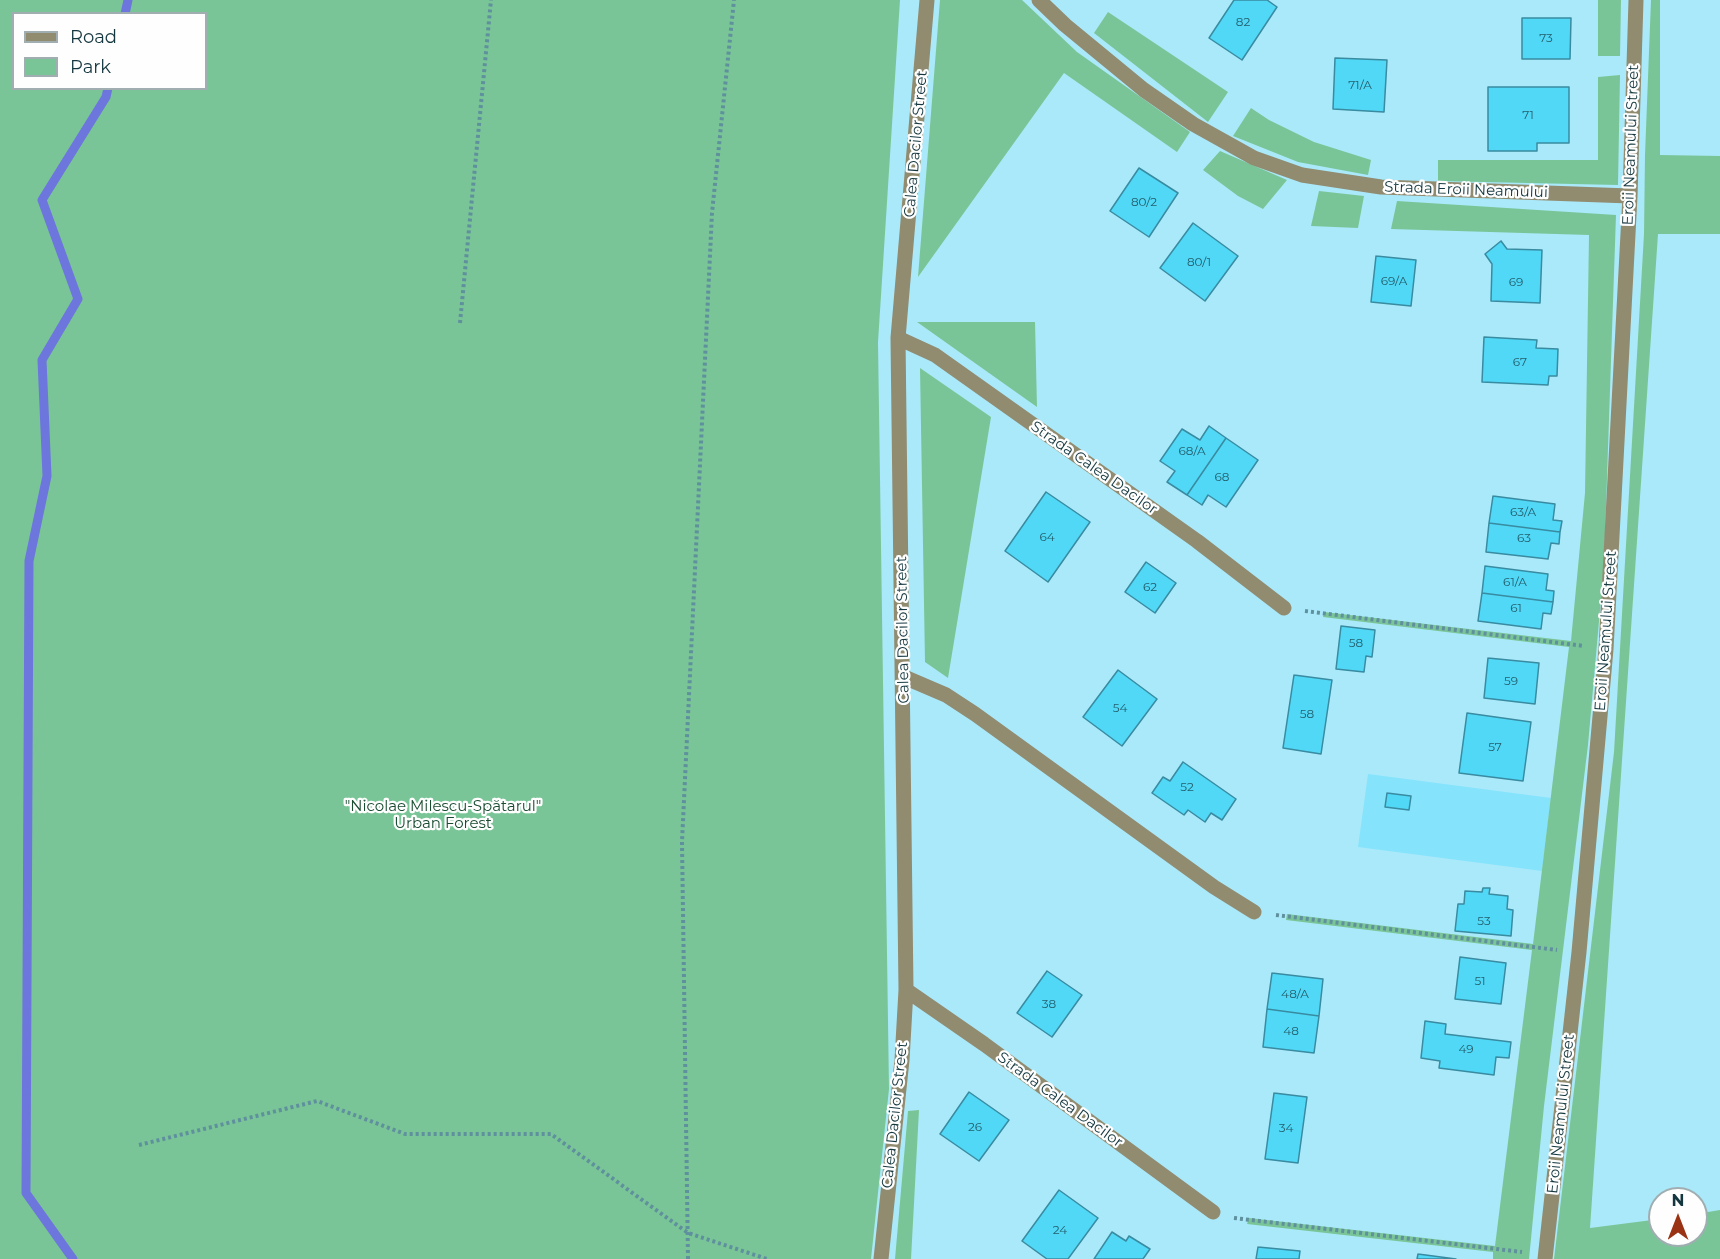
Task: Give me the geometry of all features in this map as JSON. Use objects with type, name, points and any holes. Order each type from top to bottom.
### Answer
[{"type":"street","name":"Calea Dacilor Street","points":[[881,1259],[902,1060],[906,990],[904,677],[898,338],[927,0]]},
{"type":"street","name":"Strada Eroii Neamului","points":[[1039,0],[1065,25],[1144,90],[1193,124],[1254,158],[1302,175],[1381,187],[1630,196]]},
{"type":"street","name":"Eroii Neamului Street","points":[[1545,1257],[1579,952],[1606,649],[1630,196],[1636,0]]},
{"type":"street","name":"Strada Calea Dacilor","points":[[898,338],[935,355],[1197,541],[1284,608]]},
{"type":"street","points":[[904,677],[946,695],[975,714],[1214,887],[1254,912]]},
{"type":"street","name":"Strada Calea Dacilor","points":[[906,990],[1213,1212]]},
{"type":"path","points":[[460,323],[491,0]]},
{"type":"path","points":[[688,1259],[682,842],[712,213],[734,0]]},
{"type":"path","points":[[1284,608],[1606,649]]},
{"type":"path","points":[[1254,912],[1579,952]]},
{"type":"path","points":[[139,1145],[317,1101],[405,1134],[551,1134],[688,1233],[767,1259]]},
{"type":"path","points":[[1213,1212],[1244,1221],[1545,1257]]},
{"type":"shaded area","points":[[1368,774],[1551,798],[1542,871],[1358,847]]},
{"type":"green space","name":"\"Nicolae Milescu-Spătarul\" Urban Forest","points":[[0,0],[900,0],[878,342],[889,1089],[871,1259],[0,1259]]},
{"type":"green space","points":[[940,0],[1022,0],[1077,52],[1190,132],[1177,152],[1064,73],[918,277]]},
{"type":"green space","points":[[1598,0],[1621,0],[1620,56],[1598,56]]},
{"type":"green space","points":[[1651,0],[1660,0],[1660,155],[1720,156],[1720,234],[1658,234],[1590,1228],[1648,1221],[1648,1247],[1708,1247],[1708,1212],[1720,1210],[1720,1259],[1554,1259],[1614,752],[1644,234]]},
{"type":"green space","points":[[1108,12],[1228,92],[1208,122],[1094,33]]},
{"type":"green space","points":[[1620,75],[1618,185],[1438,181],[1438,160],[1598,160],[1598,77]]},
{"type":"green space","points":[[1251,108],[1269,120],[1314,142],[1371,160],[1368,175],[1298,162],[1233,136]]},
{"type":"green space","points":[[1220,151],[1287,180],[1263,209],[1238,196],[1203,170]]},
{"type":"green space","points":[[1319,191],[1364,196],[1358,228],[1311,226]]},
{"type":"green space","points":[[1397,201],[1616,215],[1604,565],[1588,745],[1544,1106],[1529,1259],[1493,1259],[1493,1252],[1247,1224],[1249,1218],[1495,1246],[1532,950],[1286,920],[1287,914],[1533,944],[1569,647],[1323,617],[1324,612],[1571,641],[1585,493],[1589,235],[1391,229]]},
{"type":"green space","points":[[917,322],[1035,322],[1037,407]]},
{"type":"green space","points":[[920,368],[991,417],[948,678],[925,662]]},
{"type":"green space","points":[[919,1110],[911,1259],[895,1259],[908,1111]]},
{"type":"building","points":[[1234,0],[1267,0],[1277,7],[1242,60],[1209,38]]},
{"type":"building","points":[[1522,18],[1571,18],[1570,59],[1522,59]]},
{"type":"building","points":[[1335,58],[1387,60],[1384,112],[1333,109]]},
{"type":"building","points":[[1488,87],[1569,87],[1569,143],[1537,143],[1537,151],[1488,151]]},
{"type":"building","points":[[1139,168],[1178,193],[1149,237],[1110,211]]},
{"type":"building","points":[[1193,223],[1238,256],[1205,301],[1160,268]]},
{"type":"building","points":[[1501,241],[1507,249],[1542,250],[1540,303],[1491,301],[1492,264],[1485,254]]},
{"type":"building","points":[[1376,256],[1416,260],[1411,306],[1371,302]]},
{"type":"building","points":[[1484,337],[1537,340],[1536,348],[1558,349],[1557,376],[1549,376],[1548,385],[1482,382]]},
{"type":"building","points":[[1209,426],[1226,438],[1187,495],[1167,482],[1175,471],[1160,461],[1182,429],[1200,440]]},
{"type":"building","points":[[1226,438],[1258,460],[1226,507],[1208,495],[1202,505],[1187,495]]},
{"type":"building","points":[[1046,492],[1090,522],[1048,582],[1005,551]]},
{"type":"building","points":[[1493,496],[1555,504],[1553,520],[1562,521],[1560,532],[1489,523]]},
{"type":"building","points":[[1489,523],[1560,532],[1559,544],[1551,543],[1548,559],[1486,552]]},
{"type":"building","points":[[1146,562],[1176,583],[1155,613],[1125,592]]},
{"type":"building","points":[[1485,566],[1548,574],[1546,590],[1554,591],[1553,602],[1482,593]]},
{"type":"building","points":[[1482,593],[1553,602],[1551,614],[1543,613],[1541,629],[1478,621]]},
{"type":"building","points":[[1341,626],[1375,630],[1372,657],[1366,656],[1364,672],[1336,669]]},
{"type":"building","points":[[1488,658],[1539,663],[1535,704],[1484,698]]},
{"type":"building","points":[[1118,670],[1157,699],[1122,746],[1083,717]]},
{"type":"building","points":[[1294,675],[1332,680],[1321,754],[1283,748]]},
{"type":"building","points":[[1467,713],[1531,722],[1523,781],[1459,773]]},
{"type":"building","points":[[1183,762],[1236,799],[1222,820],[1211,813],[1205,822],[1188,810],[1184,815],[1152,793],[1163,777],[1170,781]]},
{"type":"building","points":[[1387,793],[1411,796],[1409,810],[1385,807]]},
{"type":"building","points":[[1483,888],[1490,888],[1489,894],[1508,896],[1507,909],[1513,910],[1511,936],[1455,931],[1458,904],[1464,904],[1465,891],[1482,892]]},
{"type":"building","points":[[1460,957],[1506,963],[1501,1004],[1455,999]]},
{"type":"building","points":[[1047,971],[1082,995],[1052,1037],[1017,1013]]},
{"type":"building","points":[[1272,973],[1323,979],[1319,1016],[1267,1009]]},
{"type":"building","points":[[1267,1009],[1319,1016],[1314,1053],[1263,1047]]},
{"type":"building","points":[[1425,1021],[1446,1024],[1445,1034],[1511,1042],[1509,1058],[1496,1057],[1494,1075],[1439,1068],[1440,1061],[1421,1058]]},
{"type":"building","points":[[969,1092],[1009,1120],[979,1161],[940,1134]]},
{"type":"building","points":[[1274,1093],[1307,1097],[1298,1163],[1265,1159]]},
{"type":"building","points":[[1059,1190],[1098,1218],[1068,1259],[1047,1259],[1022,1241]]},
{"type":"building","points":[[1112,1232],[1126,1241],[1129,1236],[1150,1249],[1143,1259],[1094,1259]]},
{"type":"building","points":[[1258,1247],[1300,1251],[1299,1259],[1256,1259]]},
{"type":"building","points":[[1418,1254],[1456,1259],[1417,1259]]},
{"type":"waterway","points":[[125,12],[128,0]]},
{"type":"waterway","points":[[73,1259],[26,1193],[29,561],[47,476],[42,360],[78,299],[42,200],[106,97],[108,90]]}]
